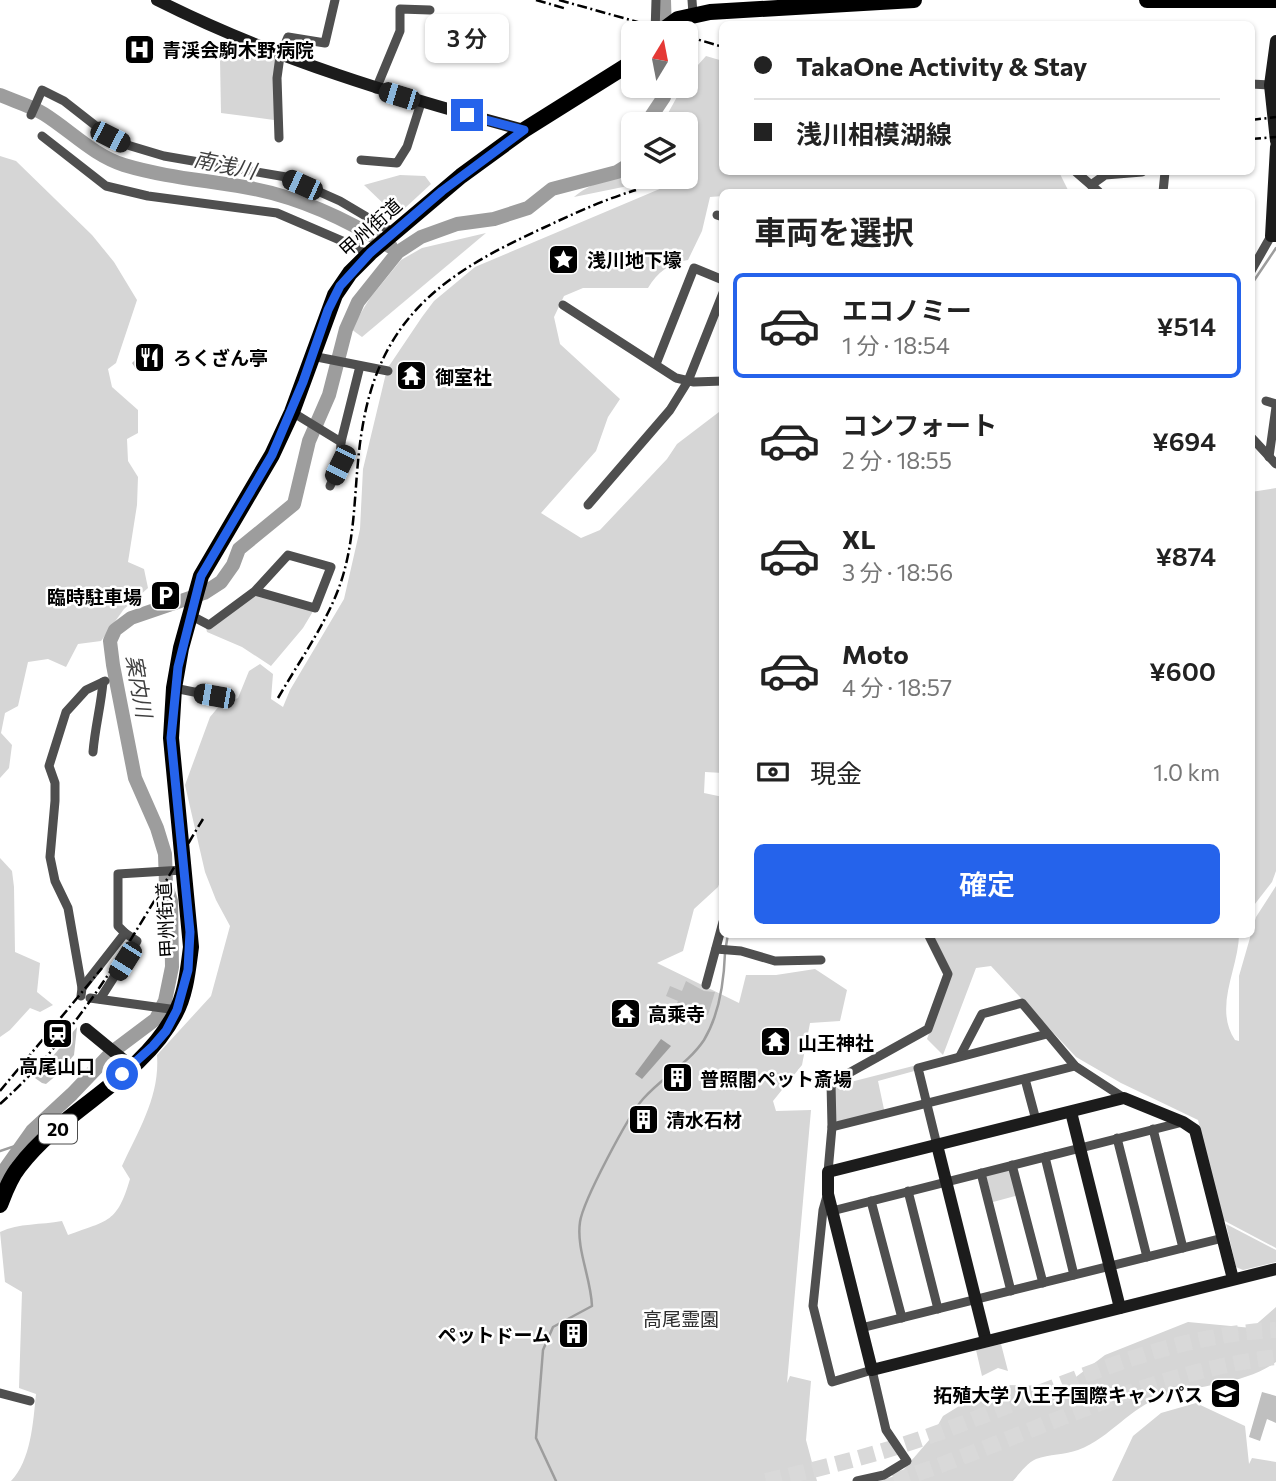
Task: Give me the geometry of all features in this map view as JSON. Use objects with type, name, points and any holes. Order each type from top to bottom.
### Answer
[{"type":"highway","points":[[675,21],[692,7],[914,0]]},
{"type":"highway","points":[[1147,0],[1276,0]]},
{"type":"highway","name":"甲州街道","points":[[0,1205],[20,1165],[38,1146],[160,1038],[186,979],[191,947],[179,870],[171,738],[174,688],[191,609],[198,584],[272,455],[319,358],[335,295],[350,273],[372,252],[461,176],[524,130],[621,69]]},
{"type":"street","points":[[157,0],[280,56],[421,103],[524,130]]},
{"type":"street","points":[[279,138],[276,86],[280,56],[288,37],[325,43],[335,0]]},
{"type":"street","points":[[656,0],[657,21]]},
{"type":"street","points":[[376,89],[400,31],[400,9],[430,10]]},
{"type":"street","points":[[1276,41],[1270,85],[1276,141]]},
{"type":"street","points":[[1255,84],[1270,85]]},
{"type":"street","points":[[30,116],[42,90],[64,101],[110,137],[131,147],[164,156],[286,177],[340,201],[392,234]]},
{"type":"street","points":[[361,160],[397,163],[407,147],[421,103]]},
{"type":"street","points":[[42,136],[106,186],[148,196],[277,213],[372,252]]},
{"type":"street","points":[[1255,265],[1273,236],[1276,147]]},
{"type":"street","points":[[1079,175],[1095,189]]},
{"type":"street","points":[[656,364],[694,268],[719,278]]},
{"type":"street","points":[[588,505],[655,429],[688,381],[719,303]]},
{"type":"street","points":[[563,305],[676,378],[688,381],[719,381]]},
{"type":"street","points":[[319,358],[388,371]]},
{"type":"street","points":[[330,486],[340,465],[341,442],[360,366]]},
{"type":"street","points":[[1266,401],[1276,405],[1273,460]]},
{"type":"street","points":[[292,412],[341,442]]},
{"type":"street","points":[[1255,441],[1273,460]]},
{"type":"street","points":[[191,609],[209,625],[255,591],[288,555],[331,567],[315,608],[255,591]]},
{"type":"street","points":[[88,995],[68,908],[55,881],[50,857],[55,783],[49,765],[66,712],[86,690],[105,681],[93,752]]},
{"type":"street","points":[[174,688],[214,696]]},
{"type":"street","points":[[88,995],[137,941],[118,926],[118,874],[179,870]]},
{"type":"street","points":[[88,995],[125,933]]},
{"type":"street","points":[[706,985],[723,950],[723,938]]},
{"type":"street","points":[[857,1481],[884,1475],[907,1461],[886,1430],[828,1194],[832,1127],[831,1083],[928,1029],[948,974],[930,938]]},
{"type":"street","points":[[723,950],[775,961],[821,960]]},
{"type":"street","points":[[88,995],[173,1010]]},
{"type":"street","points":[[960,1056],[982,1014],[1022,1003],[1075,1066],[1124,1098],[1191,1126],[1196,1134],[1233,1279]]},
{"type":"street","points":[[86,1029],[131,1066]]},
{"type":"street","points":[[986,1341],[918,1068],[1047,1034]]},
{"type":"street","points":[[832,1127],[1075,1066]]},
{"type":"street","points":[[1025,1079],[1036,1120]]},
{"type":"street","points":[[828,1172],[1124,1098]]},
{"type":"street","points":[[1071,1112],[1120,1308]]},
{"type":"street","points":[[832,1211],[1182,1122]]},
{"type":"street","points":[[1153,1129],[1183,1248]]},
{"type":"street","points":[[1117,1138],[1147,1257]]},
{"type":"street","points":[[1045,1157],[1074,1275]]},
{"type":"street","points":[[1012,1165],[1043,1283]]},
{"type":"street","points":[[981,1173],[1011,1291]]},
{"type":"street","points":[[908,1191],[938,1309]]},
{"type":"street","points":[[828,1194],[823,1210],[813,1306],[832,1382],[1276,1269]]},
{"type":"street","points":[[871,1201],[902,1318]]},
{"type":"street","points":[[861,1328],[1223,1238]]},
{"type":"street","points":[[0,1393],[30,1401]]},
{"type":"green space","points":[[243,44],[278,58],[274,120],[221,113],[220,59],[229,49]]},
{"type":"green space","name":"高尾霊園","points":[[706,56],[719,60],[719,175],[1060,175],[1068,189],[719,189],[719,196],[710,197],[702,231],[688,260],[665,269],[648,288],[583,288],[564,296],[554,317],[560,344],[620,399],[608,417],[596,451],[541,513],[581,538],[600,530],[667,459],[677,444],[719,412],[719,773],[705,772],[704,793],[719,796],[719,884],[694,909],[683,951],[657,963],[739,1003],[746,975],[776,975],[815,969],[847,990],[840,1021],[810,1023],[802,1065],[773,1101],[776,1111],[811,1110],[787,1383],[790,1376],[811,1381],[806,1440],[817,1481],[11,1481],[27,1452],[36,1394],[19,1388],[22,1292],[5,1282],[0,1232],[62,1221],[68,1235],[110,1218],[121,1204],[130,1179],[122,1166],[152,1098],[157,1055],[211,996],[230,926],[205,872],[185,785],[210,717],[220,705],[238,698],[249,671],[260,664],[273,674],[271,699],[283,707],[290,690],[344,599],[360,529],[363,469],[387,369],[434,301],[475,267],[660,189],[698,189],[698,112],[669,112],[676,98],[698,98],[698,65]]},
{"type":"green space","points":[[0,156],[16,161],[92,235],[114,262],[137,300],[116,363],[108,369],[112,387],[138,410],[138,433],[127,439],[128,461],[138,477],[137,505],[128,562],[144,569],[148,588],[124,609],[101,641],[78,644],[66,667],[48,659],[28,662],[18,706],[5,713],[1,733],[12,745],[9,768],[0,778]]},
{"type":"green space","points":[[621,172],[621,187],[574,197]]},
{"type":"green space","points":[[400,175],[425,176],[431,184],[405,208],[395,201],[387,207],[364,185]]},
{"type":"green space","points":[[486,233],[362,337],[351,329],[370,298],[401,260],[422,248]]},
{"type":"green space","points":[[1276,488],[1276,871],[1272,882],[1255,904],[1255,491]]},
{"type":"green space","points":[[255,591],[315,608],[303,628],[271,666],[242,647],[207,632],[205,624]]},
{"type":"green space","points":[[0,858],[12,871],[15,952],[40,963],[37,992],[53,1005],[40,1012],[30,1008],[0,1037]]},
{"type":"green space","points":[[1276,886],[1276,1248],[1221,1219],[1198,1120],[1121,1083],[1076,1057],[991,966],[976,968],[943,1055],[927,1039],[950,973],[932,938],[1239,938],[1226,1014],[1235,1040],[1239,1041],[1239,976],[1250,938],[1255,938],[1256,917]]},
{"type":"green space","points":[[917,1065],[918,1070],[878,1081],[885,1114],[832,1127],[831,1087]]},
{"type":"green space","points":[[1012,1169],[1019,1195],[993,1202],[986,1176]]},
{"type":"green space","points":[[1226,1224],[1276,1250],[1276,1262],[1243,1270],[1236,1267]]},
{"type":"green space","points":[[1276,1307],[1276,1362],[1250,1375],[1151,1401],[1090,1444],[1073,1452],[1036,1459],[1013,1481],[877,1481],[899,1475],[930,1439],[943,1416],[969,1400],[1007,1385],[1064,1386],[1105,1355],[1188,1322],[1252,1328]]},
{"type":"green space","points":[[1001,1344],[1008,1371],[998,1368],[982,1376],[976,1350]]},
{"type":"green space","points":[[1196,1403],[1245,1426],[1249,1464],[1252,1458],[1276,1462],[1276,1481],[1112,1481],[1133,1436],[1161,1413]]},
{"type":"shaded area","points":[[661,1039],[671,1046],[642,1079],[635,1074]]},
{"type":"building","name":"ろくざん亭","points":[[156,345],[164,361],[151,366],[148,360],[136,369],[132,363],[145,350]]},
{"type":"building","points":[[686,981],[704,991],[715,992],[708,1015],[690,1009],[687,1015],[674,1010],[678,1001],[666,996],[670,986],[682,991]]},
{"type":"building","points":[[77,1027],[74,1055],[46,1084],[35,1078]]},
{"type":"building","name":"清水石材","points":[[641,1108],[654,1115],[646,1130],[632,1122]]},
{"type":"building","points":[[1262,1392],[1276,1396],[1276,1423],[1267,1419],[1260,1441],[1249,1437]]},
{"type":"waterway","name":"南浅川","points":[[664,0],[665,21]]},
{"type":"waterway","name":"南浅川","points":[[0,95],[44,114],[113,161],[154,173],[283,196],[339,218],[391,247]]},
{"type":"waterway","name":"南浅川","points":[[654,112],[663,98]]},
{"type":"waterway","name":"案内川","points":[[0,1176],[32,1131],[112,1052],[156,1019],[165,1001],[172,967],[171,901],[166,885],[165,854],[157,828],[135,778],[113,665],[110,641],[115,630],[131,618],[204,593],[221,582],[233,565],[239,549],[294,504],[309,441],[329,395],[346,329],[358,302],[398,252],[421,237],[457,224],[494,219],[528,208],[552,189],[621,170]]},
{"type":"waterway","points":[[1255,279],[1276,248]]},
{"type":"waterway","points":[[726,946],[727,938]]},
{"type":"waterway","points":[[556,1481],[536,1438],[543,1350],[553,1327],[592,1306],[580,1243],[583,1211],[607,1159],[636,1108],[650,1091],[698,1049],[704,1040],[720,998],[725,953]]},
{"type":"waterway","points":[[0,1151],[21,1144]]},
{"type":"tunnel","points":[[766,1481],[924,1438],[1148,1353],[1233,1334],[1276,1330]]},
{"type":"tunnel","points":[[894,1481],[1130,1392],[1226,1365],[1276,1357]]},
{"type":"railway","points":[[536,0],[567,9]]},
{"type":"railway","points":[[559,0],[634,21]]},
{"type":"railway","points":[[698,40],[719,46]]},
{"type":"railway","points":[[1255,120],[1276,117]]},
{"type":"railway","points":[[1255,139],[1276,137]]},
{"type":"railway","points":[[278,698],[324,621],[339,588],[351,537],[359,448],[371,390],[384,357],[401,328],[422,303],[476,263],[566,218],[636,190]]},
{"type":"railway","points":[[0,1104],[31,1073],[87,1005],[112,969],[203,819]]},
{"type":"railway","points":[[0,1091],[102,968]]},
{"type":"place","name":"青渓会駒木野病院","points":[[139,49]]},
{"type":"place","name":"浅川地下壕","points":[[564,259]]},
{"type":"place","name":"ろくざん亭","points":[[150,357]]},
{"type":"place","name":"御室社","points":[[412,376]]},
{"type":"place","name":"臨時駐車場","points":[[165,596]]},
{"type":"place","name":"高乘寺","points":[[625,1013]]},
{"type":"place","name":"高尾山口","points":[[57,1034]]},
{"type":"place","name":"山王神社","points":[[775,1042]]},
{"type":"place","name":"普照閣ペット斎場","points":[[677,1078]]},
{"type":"place","name":"清水石材","points":[[643,1119]]},
{"type":"place","name":"ペットドーム","points":[[574,1334]]},
{"type":"place","name":"拓殖大学 八王子国際キャンパス","points":[[1226,1394]]},
{"type":"route","points":[[122,1074],[166,1031],[177,1010],[188,970],[190,932],[171,738],[174,688],[181,648],[198,584],[272,455],[292,412],[328,310],[340,286],[370,253],[442,191],[524,130],[467,115]]}]
